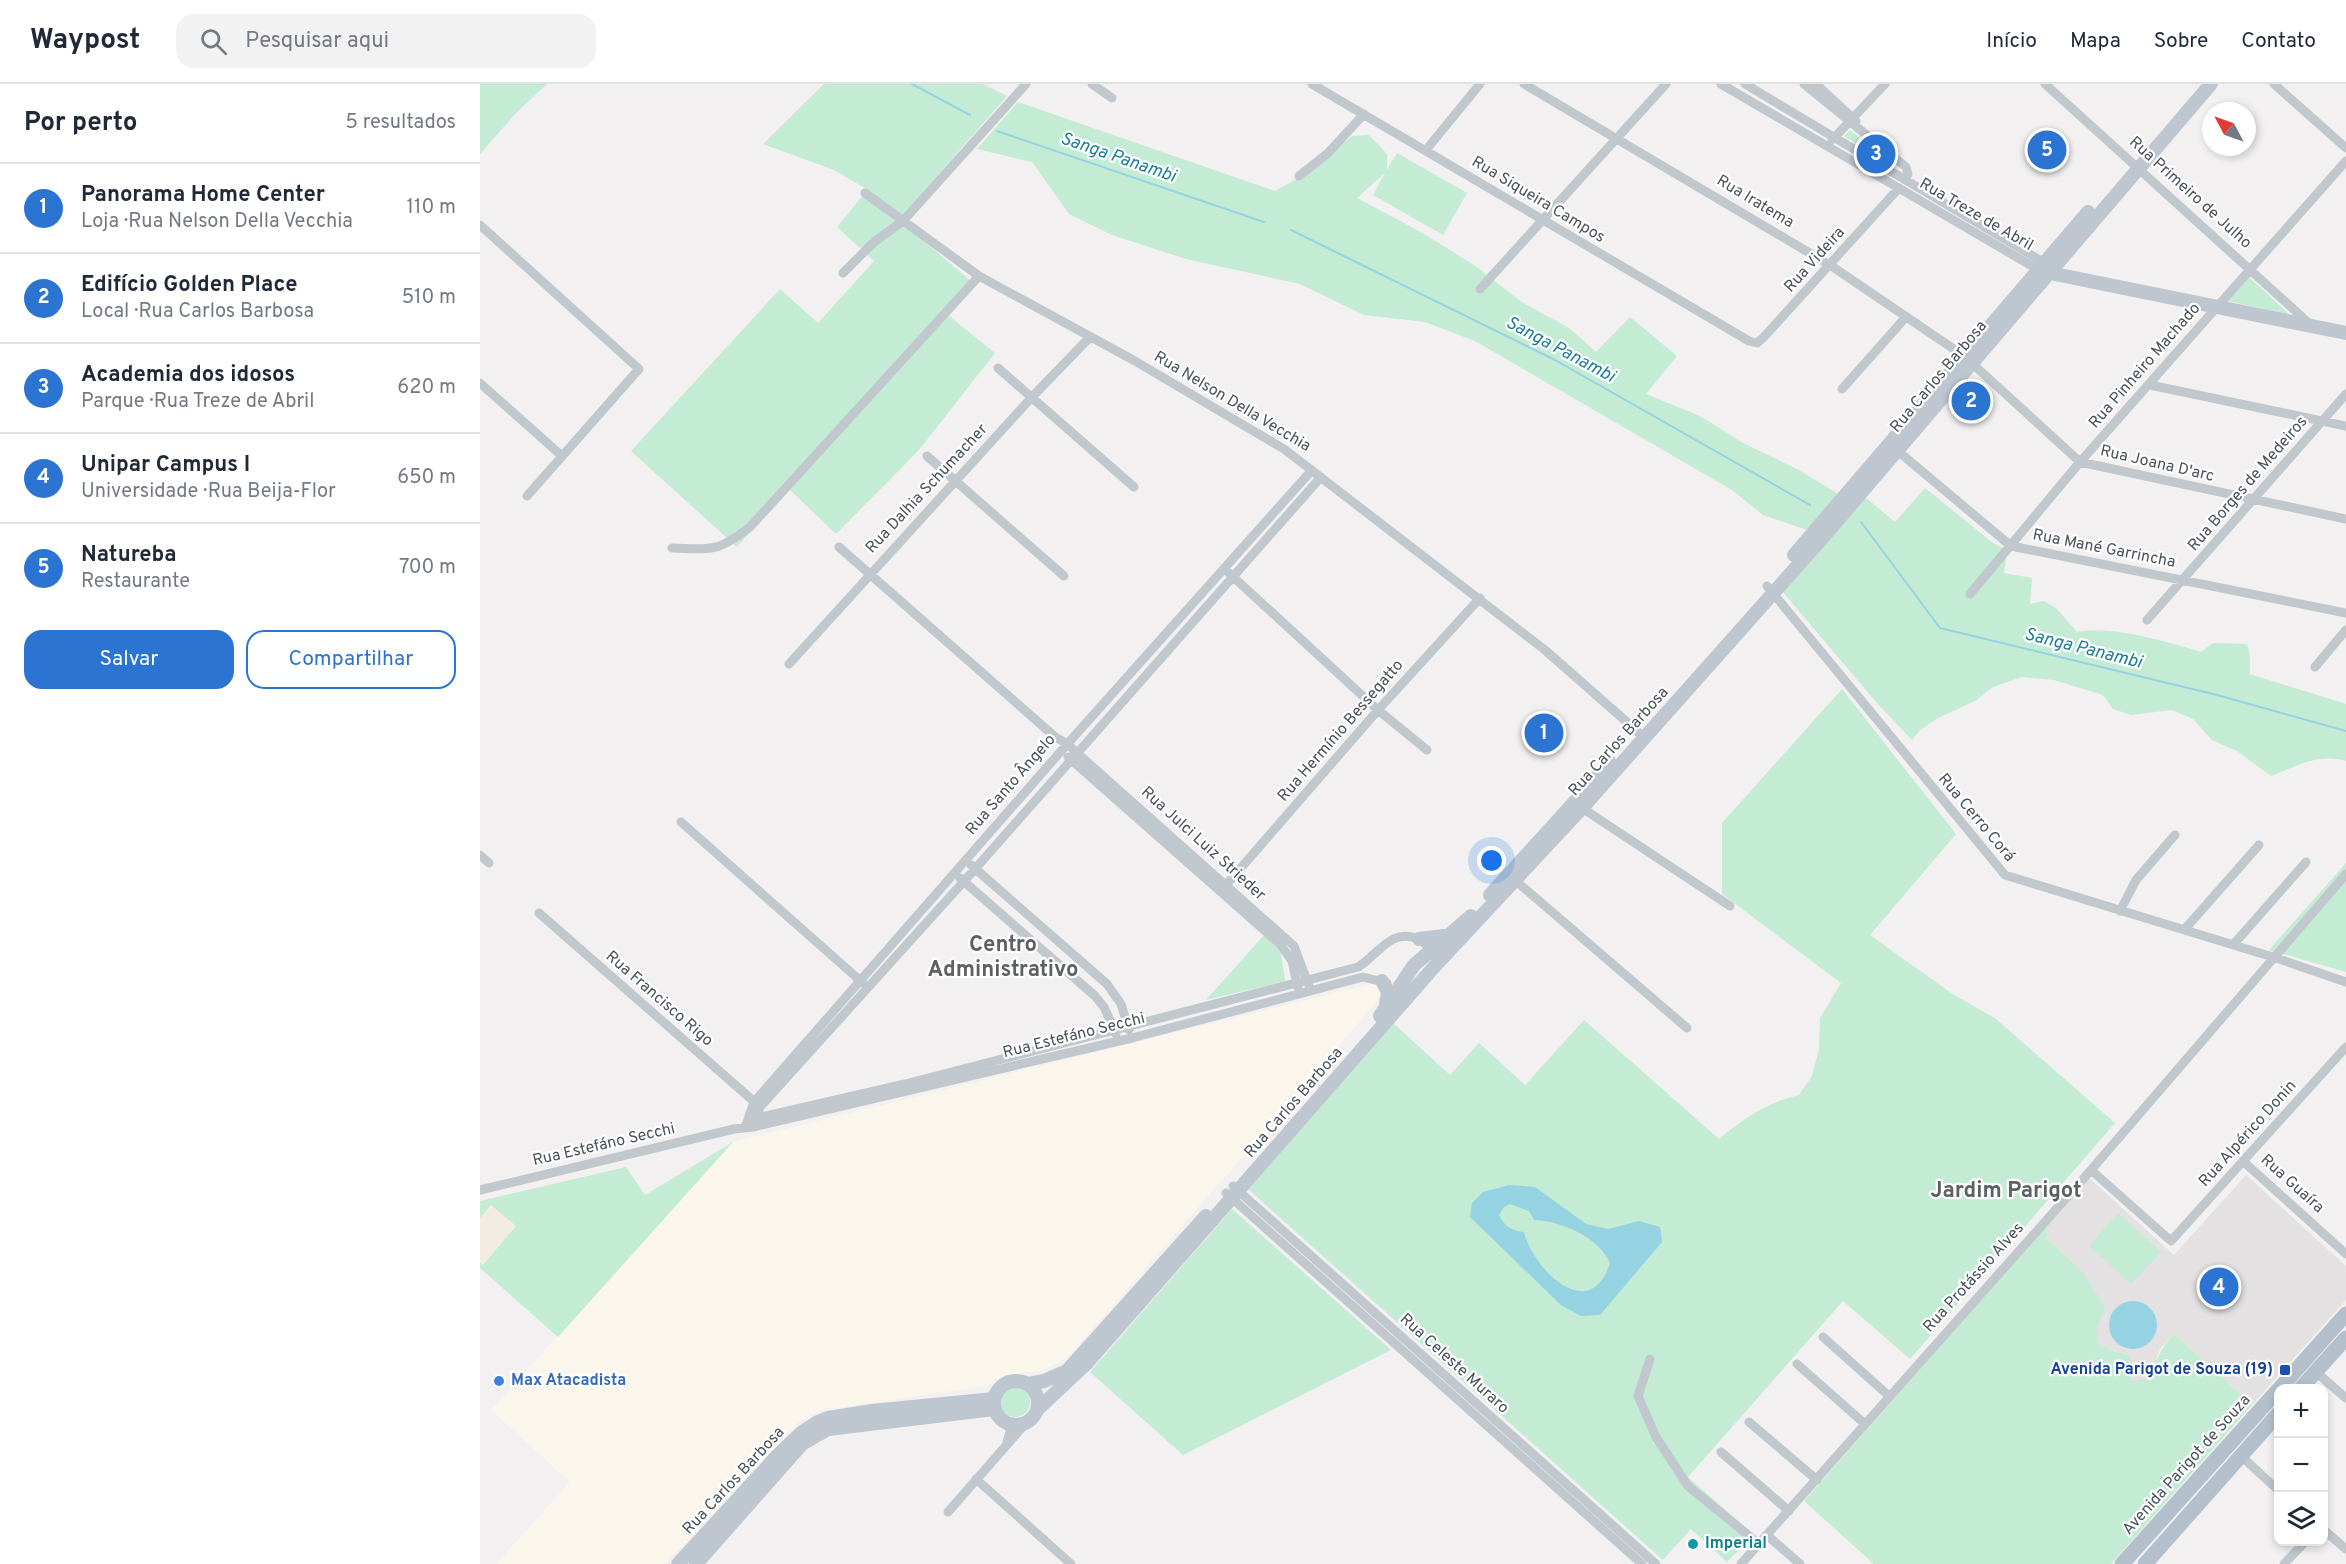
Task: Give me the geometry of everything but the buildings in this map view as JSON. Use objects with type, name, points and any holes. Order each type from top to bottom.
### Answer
[{"type":"main road","name":"Avenida Parigot de Souza","points":[[2285,1384],[2346,1314]]},
{"type":"main road","points":[[2305,1384],[2346,1338]]},
{"type":"main road","name":"Avenida Parigot de Souza","points":[[2122,1564],[2274,1397]]},
{"type":"main road","points":[[2274,1401],[2265,1414],[2267,1418],[2274,1417]]},
{"type":"main road","name":"Avenida Parigot de Souza","points":[[2145,1564],[2274,1419]]},
{"type":"main road","points":[[2241,1456],[2256,1428],[2250,1426],[2244,1429]]},
{"type":"street","points":[[843,273],[874,242],[903,220],[1026,84]]},
{"type":"street","points":[[1092,84],[1112,98]]},
{"type":"street","name":"Rua Siqueira Campos","points":[[1312,84],[1749,342]]},
{"type":"street","points":[[1426,150],[1480,84]]},
{"type":"street","name":"Rua Iratema","points":[[1524,84],[1830,265],[1968,359]]},
{"type":"street","points":[[1480,289],[1666,84]]},
{"type":"street","name":"Rua Treze de Abril","points":[[1721,84],[1827,147],[1901,184],[2048,270],[2215,308],[2346,333]]},
{"type":"street","name":"Rua Treze de Abril","points":[[1745,84],[1834,137],[1901,184]]},
{"type":"street","points":[[1804,84],[1851,119]]},
{"type":"street","points":[[1816,84],[1864,131],[1906,167],[1908,174],[1901,184]]},
{"type":"street","points":[[1827,147],[1885,84]]},
{"type":"street","name":"Rua Primeiro de Julho","points":[[2045,84],[2313,326]]},
{"type":"street","name":"Rua Carlos Barbosa","points":[[1325,1087],[1384,1012],[1414,965],[1465,921],[1641,735],[2048,270],[2200,84]]},
{"type":"street","name":"Rua Carlos Barbosa","points":[[2135,164],[2211,84]]},
{"type":"street","points":[[2274,84],[2346,148]]},
{"type":"street","points":[[1299,176],[1328,153],[1364,114]]},
{"type":"street","name":"Rua Pinheiro Machado","points":[[1970,594],[2080,462],[2346,161]]},
{"type":"street","name":"Rua Videira","points":[[1749,342],[1757,343],[1763,338],[1901,184]]},
{"type":"street","name":"Rua Nelson Della Vecchia","points":[[865,193],[979,276],[1284,449],[1545,650],[1641,735]]},
{"type":"street","points":[[480,225],[639,369],[527,496]]},
{"type":"street","points":[[672,548],[711,550],[730,542],[750,527],[979,276]]},
{"type":"street","points":[[1842,389],[1906,317]]},
{"type":"street","name":"Rua Dalhia Schumacher","points":[[789,664],[869,574],[1090,337]]},
{"type":"street","name":"Rua Joana D'arc","points":[[1968,359],[2080,462],[2254,502],[2346,519]]},
{"type":"street","points":[[998,368],[1134,487]]},
{"type":"street","points":[[480,383],[562,456]]},
{"type":"street","points":[[2150,385],[2346,426]]},
{"type":"street","name":"Rua Borges de Medeiros","points":[[2148,620],[2254,502],[2346,394]]},
{"type":"street","name":"Rua Mané Garrincha","points":[[1894,448],[2011,546],[2346,612]]},
{"type":"street","points":[[927,456],[1064,576]]},
{"type":"street","name":"Rua Santo Ângelo","points":[[864,984],[965,860],[1312,470]]},
{"type":"street","name":"Rua Santo Ângelo","points":[[750,1123],[757,1104],[864,984],[975,869],[1322,477]]},
{"type":"street","name":"Rua Julci Luiz Strieder","points":[[839,547],[1054,736],[1280,944],[1292,961],[1302,990]]},
{"type":"street","points":[[1225,569],[1378,710],[1427,750]]},
{"type":"street","name":"Rua Cerro Corá","points":[[1771,589],[2005,876],[2276,958],[2346,982]]},
{"type":"street","name":"Rua Hermínio Bessegatto","points":[[1226,885],[1378,710],[1480,598]]},
{"type":"street","points":[[2315,667],[2346,630]]},
{"type":"street","name":"Rua Carlos Barbosa","points":[[948,1512],[1038,1409],[1087,1363],[1325,1087],[1582,808],[1641,735]]},
{"type":"street","name":"Rua Julci Luiz Strieder","points":[[1074,756],[1294,946],[1308,981]]},
{"type":"street","points":[[1582,808],[1730,906]]},
{"type":"street","points":[[681,822],[864,984]]},
{"type":"street","points":[[2120,911],[2136,880],[2175,835]]},
{"type":"street","points":[[2184,930],[2259,845]]},
{"type":"street","points":[[480,855],[489,863]]},
{"type":"street","points":[[965,860],[1107,984],[1121,1004],[1132,1038]]},
{"type":"street","points":[[2233,945],[2306,862]]},
{"type":"street","points":[[954,873],[1095,996],[1104,1007],[1118,1040]]},
{"type":"street","name":"Rua Protássio Alves","points":[[1741,1564],[2091,1170],[2346,874]]},
{"type":"street","points":[[1516,880],[1688,1028]]},
{"type":"street","name":"Rua Francisco Rigo","points":[[539,913],[757,1104]]},
{"type":"street","points":[[750,1123],[943,1079],[1207,1004],[1302,990],[1308,981],[1358,967],[1379,948],[1397,937],[1407,936],[1419,939],[1449,935]]},
{"type":"street","points":[[1419,939],[1431,949],[1434,967]]},
{"type":"street","name":"Rua Estefáno Secchi","points":[[943,1079],[1132,1038],[1302,990],[1363,977],[1382,981],[1398,988],[1417,986]]},
{"type":"street","points":[[1382,981],[1388,992],[1384,1012]]},
{"type":"street","name":"Rua Alpérico Donin","points":[[2091,1170],[2171,1241],[2346,1047]]},
{"type":"street","name":"Rua Estefáno Secchi","points":[[480,1190],[734,1129],[750,1123]]},
{"type":"street","name":"Rua Guaíra","points":[[2244,1162],[2346,1254]]},
{"type":"street","name":"Rua Carlos Barbosa","points":[[678,1564],[761,1482],[815,1435],[828,1429],[872,1418],[994,1404],[1001,1386],[1007,1382],[1021,1381],[1028,1384],[1044,1381],[1067,1371],[1233,1192]]},
{"type":"street","name":"Rua Celeste Muraro","points":[[1233,1192],[1642,1564]]},
{"type":"street","name":"Rua Celeste Muraro","points":[[1233,1192],[1656,1564]]},
{"type":"street","points":[[1822,1337],[1889,1396]]},
{"type":"street","points":[[1650,1359],[1638,1396],[1656,1437],[1688,1486],[1759,1545]]},
{"type":"street","points":[[1797,1364],[1865,1424]]},
{"type":"street","points":[[2316,1372],[2346,1398]]},
{"type":"street","points":[[1028,1384],[1037,1394],[1038,1409]]},
{"type":"street","points":[[994,1404],[1004,1422],[1012,1425],[1026,1423]]},
{"type":"street","points":[[1749,1422],[1817,1480]]},
{"type":"street","name":"Rua Carlos Barbosa","points":[[1005,1447],[1012,1425]]},
{"type":"street","points":[[1721,1452],[1789,1511]]},
{"type":"street","points":[[2241,1456],[2274,1486]]},
{"type":"street","points":[[976,1479],[1071,1564]]},
{"type":"street","name":"Rua Carlos Barbosa","points":[[696,1564],[761,1482]]},
{"type":"street","points":[[2328,1533],[2346,1549]]},
{"type":"street","points":[[1768,1536],[1800,1564]]},
{"type":"street","points":[[2284,1564],[2301,1546]]},
{"type":"shaded area","points":[[1380,982],[1383,995],[1068,1357],[1041,1371],[1004,1375],[987,1386],[827,1409],[814,1413],[798,1423],[665,1564],[496,1564],[570,1482],[491,1410],[733,1142]]},
{"type":"shaded area","points":[[2246,1175],[2346,1266],[2346,1300],[2252,1405],[2174,1334],[2160,1349],[2145,1380],[2131,1382],[2130,1355],[2112,1351],[2100,1344],[2057,1249],[2046,1238],[2047,1225],[2089,1178],[2174,1255]]},
{"type":"green space","points":[[480,84],[547,84],[515,114],[480,154]]},
{"type":"green space","points":[[824,84],[983,84],[1007,96],[902,216],[868,190],[834,170],[763,144]]},
{"type":"green space","points":[[1018,102],[1275,191],[1309,172],[1352,136],[1369,135],[1387,154],[1387,170],[1397,153],[1467,193],[1443,235],[1373,195],[1385,173],[1357,198],[1421,232],[1477,267],[1520,301],[1569,328],[1596,352],[1630,317],[1677,356],[1646,394],[1700,416],[1743,443],[1799,470],[1843,497],[1813,532],[1763,515],[1732,490],[1475,341],[1425,322],[1364,315],[1300,284],[1186,259],[1112,235],[1069,214],[1032,162],[977,149]]},
{"type":"green space","points":[[1850,130],[1895,167],[1844,136]]},
{"type":"green space","points":[[864,194],[904,227],[902,230],[906,226],[972,282],[944,312],[995,353],[919,450],[836,534],[788,488],[737,547],[631,451],[780,289],[818,323],[874,261],[837,227]]},
{"type":"green space","points":[[2247,275],[2290,315],[2224,300]]},
{"type":"green space","points":[[1925,488],[1993,543],[2007,550],[2004,573],[2032,578],[2030,604],[2044,601],[2056,608],[2077,632],[2091,630],[2122,633],[2156,639],[2201,652],[2213,643],[2247,644],[2250,655],[2250,674],[2346,704],[2346,761],[2316,760],[2271,776],[2237,751],[2212,740],[2193,719],[2172,710],[2131,715],[2113,709],[2103,695],[2054,680],[2022,677],[1993,687],[1975,701],[1938,718],[1920,730],[1912,740],[1876,702],[1782,591],[1865,497],[1895,522]]},
{"type":"green space","points":[[1842,689],[1956,834],[1870,935],[1951,993],[1996,1019],[2115,1123],[1910,1359],[1843,1301],[1688,1477],[1754,1535],[1727,1562],[1691,1529],[1663,1560],[1248,1189],[1393,1023],[1450,1075],[1479,1043],[1525,1085],[1584,1020],[1719,1139],[1756,1112],[1776,1102],[1799,1095],[1812,1076],[1819,1049],[1820,1018],[1841,983],[1722,894],[1722,823]]},
{"type":"green space","points":[[2346,863],[2346,972],[2269,950]]},
{"type":"green space","points":[[1265,934],[1280,946],[1285,981],[1206,1000]]},
{"type":"green space","points":[[733,1142],[558,1337],[480,1268],[480,1201],[626,1167],[645,1195]]},
{"type":"green space","points":[[1232,1209],[1391,1350],[1183,1455],[1090,1372]]},
{"type":"green space","points":[[2118,1213],[2161,1252],[2131,1284],[2089,1246]]},
{"type":"green space","points":[[2047,1225],[2046,1238],[2083,1273],[2105,1307],[2096,1329],[2099,1343],[2112,1351],[2130,1355],[2131,1381],[2145,1379],[2174,1334],[2252,1405],[2111,1564],[1874,1564],[1804,1501]]},
{"type":"green space","points":[[1015,1387],[1026,1391],[1030,1402],[1026,1413],[1015,1417],[1004,1413],[1000,1402],[1004,1391]]},
{"type":"sand","points":[[491,1205],[516,1226],[483,1265],[480,1262],[480,1218]]},
{"type":"water","points":[[1509,1185],[1535,1187],[1586,1224],[1608,1229],[1639,1221],[1660,1227],[1662,1242],[1600,1315],[1581,1316],[1561,1305],[1470,1217],[1472,1203],[1483,1192]],"holes":[[[1510,1204],[1529,1211],[1534,1220],[1567,1227],[1597,1245],[1610,1263],[1601,1281],[1589,1290],[1576,1291],[1550,1275],[1529,1247],[1524,1232],[1509,1227],[1499,1215],[1504,1207]]]},
{"type":"water","points":[[2133,1301],[2150,1308],[2157,1325],[2150,1342],[2133,1349],[2116,1342],[2109,1325],[2116,1308]]},
{"type":"waterway","name":"Sanga Panambi","points":[[912,84],[970,115]]},
{"type":"waterway","name":"Sanga Panambi","points":[[997,131],[1264,222]]},
{"type":"waterway","name":"Sanga Panambi","points":[[1291,230],[1555,360],[1810,505]]},
{"type":"waterway","name":"Sanga Panambi","points":[[1861,522],[1940,628],[2217,695],[2346,731]]},
{"type":"place","name":"Natureba","points":[[2047,150]]},
{"type":"place","name":"Academia dos idosos","points":[[1876,154]]},
{"type":"place","name":"Edifício Golden Place","points":[[1971,401]]},
{"type":"place","name":"Panorama Home Center","points":[[1544,733]]},
{"type":"place","name":"Unipar Campus I","points":[[2219,1287]]},
{"type":"place","name":"Avenida Parigot de Souza (19)","points":[[2285,1370]]},
{"type":"place","name":"Max Atacadista","points":[[499,1381]]},
{"type":"place","name":"Imperial","points":[[1693,1544]]},
{"type":"district","name":"Centro Administrativo","points":[[1003,958]]},
{"type":"district","name":"Jardim Parigot","points":[[2006,1191]]}]
